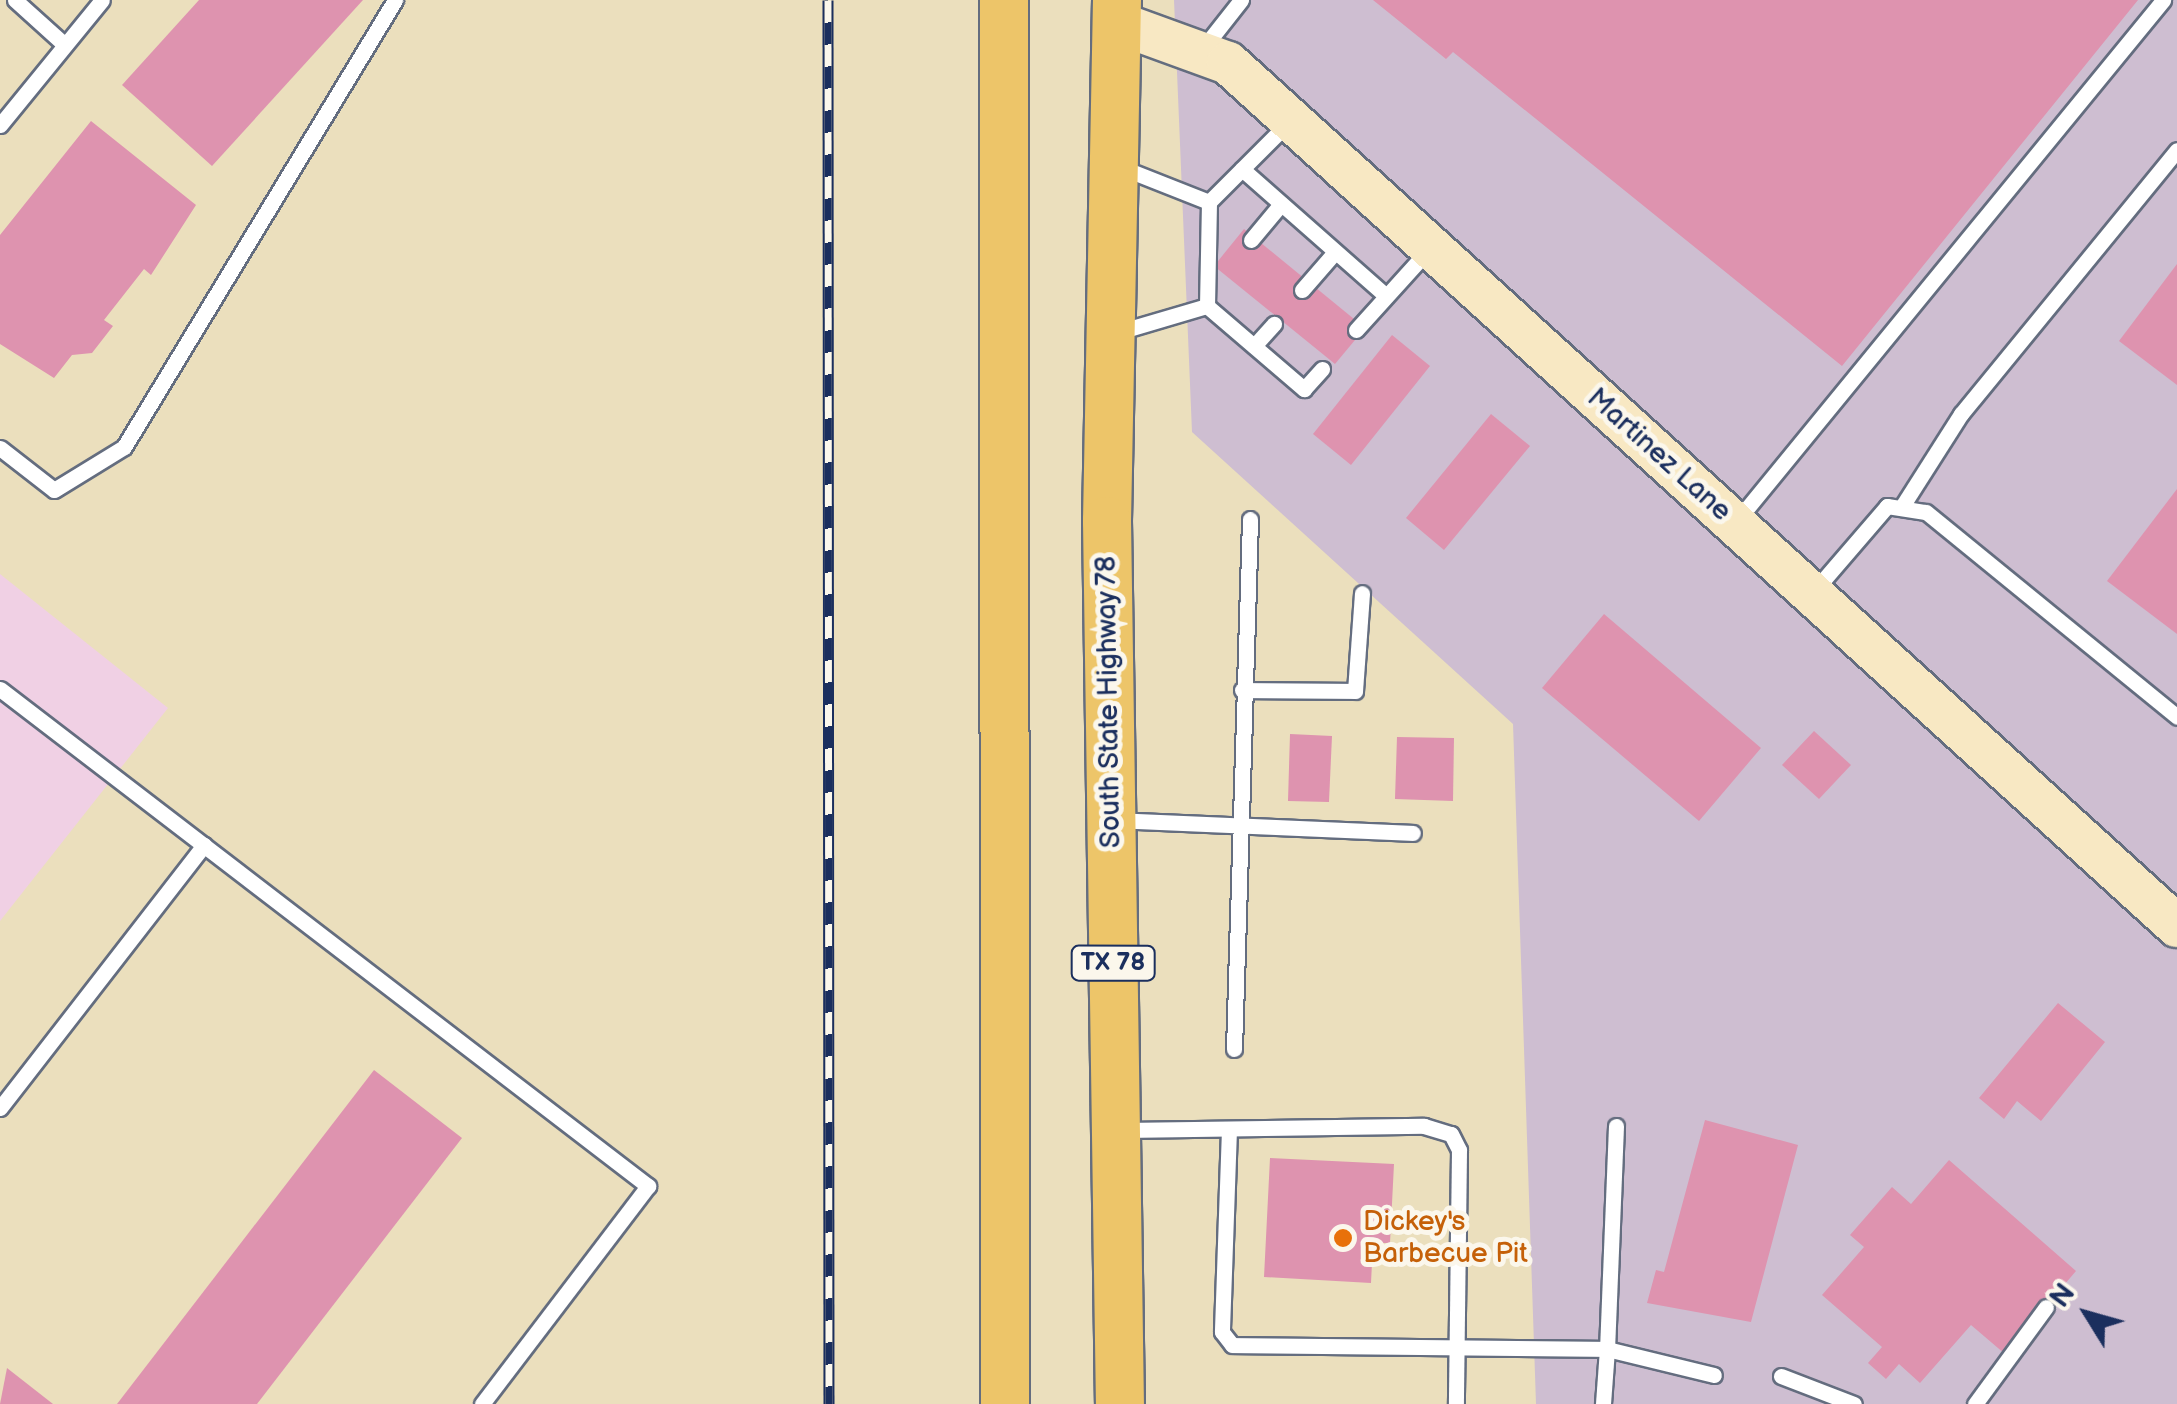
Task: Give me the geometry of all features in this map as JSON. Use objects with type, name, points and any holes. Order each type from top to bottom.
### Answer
[{"type":"main road","points":[[1004,0],[1005,1404]]},
{"type":"main road","name":"South State Highway 78","points":[[1118,12],[1111,334],[1111,819],[1120,1404]]},
{"type":"street","name":"Martinez Lane","points":[[1118,12],[1204,46],[1291,120],[2177,926]]},
{"type":"lane","points":[[15,0],[66,45]]},
{"type":"lane","points":[[0,125],[102,0]]},
{"type":"lane","points":[[0,448],[54,490],[124,447],[395,0]]},
{"type":"lane","points":[[1204,46],[1241,0]]},
{"type":"lane","points":[[1734,524],[2163,0]]},
{"type":"lane","points":[[1207,306],[1209,202],[1291,120]]},
{"type":"lane","points":[[1903,505],[1960,414],[2177,150]]},
{"type":"lane","points":[[1114,164],[1209,202]]},
{"type":"lane","points":[[1242,169],[1386,296]]},
{"type":"lane","points":[[1251,240],[1282,204]]},
{"type":"lane","points":[[1356,330],[1431,247]]},
{"type":"lane","points":[[1302,290],[1336,252]]},
{"type":"lane","points":[[1208,289],[1220,276]]},
{"type":"lane","points":[[1111,334],[1207,306]]},
{"type":"lane","points":[[1207,306],[1304,389],[1322,369]]},
{"type":"lane","points":[[1254,346],[1274,324]]},
{"type":"lane","points":[[1812,594],[1886,506],[1903,505],[1926,512],[2177,717]]},
{"type":"lane","points":[[1234,1048],[1236,831],[1250,519]]},
{"type":"lane","points":[[1242,690],[1355,691],[1362,593]]},
{"type":"lane","points":[[0,689],[648,1186],[482,1404]]},
{"type":"lane","points":[[1111,819],[1236,831],[1413,834]]},
{"type":"lane","points":[[0,1108],[204,845]]},
{"type":"lane","points":[[1116,1130],[1424,1126],[1452,1134],[1459,1150],[1456,1404]]},
{"type":"lane","points":[[1602,1404],[1616,1126]]},
{"type":"lane","points":[[1229,1129],[1222,1332],[1232,1345],[1458,1351],[1606,1349],[1714,1375]]},
{"type":"lane","points":[[1975,1404],[2046,1307]]},
{"type":"lane","points":[[1781,1376],[1854,1404]]},
{"type":"shaded area","points":[[1174,0],[2177,0],[2177,1404],[1536,1404],[1513,724],[1192,432]]},
{"type":"shaded area","points":[[0,574],[168,708],[0,921]]},
{"type":"building","points":[[199,0],[363,0],[212,166],[122,85]]},
{"type":"building","points":[[1373,0],[2138,0],[1842,366],[1453,52],[1446,59]]},
{"type":"building","points":[[91,121],[196,205],[151,275],[144,269],[104,320],[113,326],[92,353],[72,355],[54,378],[0,344],[0,235]]},
{"type":"building","points":[[1244,229],[1365,328],[1335,364],[1214,266]]},
{"type":"building","points":[[2177,264],[2177,385],[2119,341]]},
{"type":"building","points":[[1392,335],[1430,366],[1351,465],[1313,434]]},
{"type":"building","points":[[1491,414],[1530,446],[1444,550],[1406,518]]},
{"type":"building","points":[[2177,489],[2177,634],[2107,581]]},
{"type":"building","points":[[1604,614],[1761,748],[1699,821],[1542,688]]},
{"type":"building","points":[[1814,731],[1851,765],[1819,799],[1782,765]]},
{"type":"building","points":[[1290,734],[1332,736],[1329,802],[1288,801]]},
{"type":"building","points":[[1397,737],[1454,738],[1453,801],[1395,799]]},
{"type":"building","points":[[2058,1003],[2105,1042],[2041,1121],[2017,1101],[2004,1119],[1979,1098]]},
{"type":"building","points":[[374,1070],[462,1138],[257,1404],[117,1404]]},
{"type":"building","points":[[1705,1120],[1798,1145],[1751,1322],[1647,1303],[1656,1270],[1664,1272]]},
{"type":"building","points":[[1270,1158],[1394,1164],[1390,1243],[1373,1243],[1371,1283],[1264,1277]]},
{"type":"building","points":[[1949,1160],[2076,1271],[2005,1354],[1971,1325],[1920,1383],[1899,1364],[1886,1379],[1868,1363],[1882,1347],[1822,1295],[1864,1247],[1850,1235],[1892,1187],[1911,1204]]},
{"type":"building","points":[[7,1368],[53,1404],[0,1404]]},
{"type":"railway","points":[[828,0],[829,1404]]},
{"type":"place","name":"Dickey's Barbecue Pit","points":[[1343,1238]]}]
